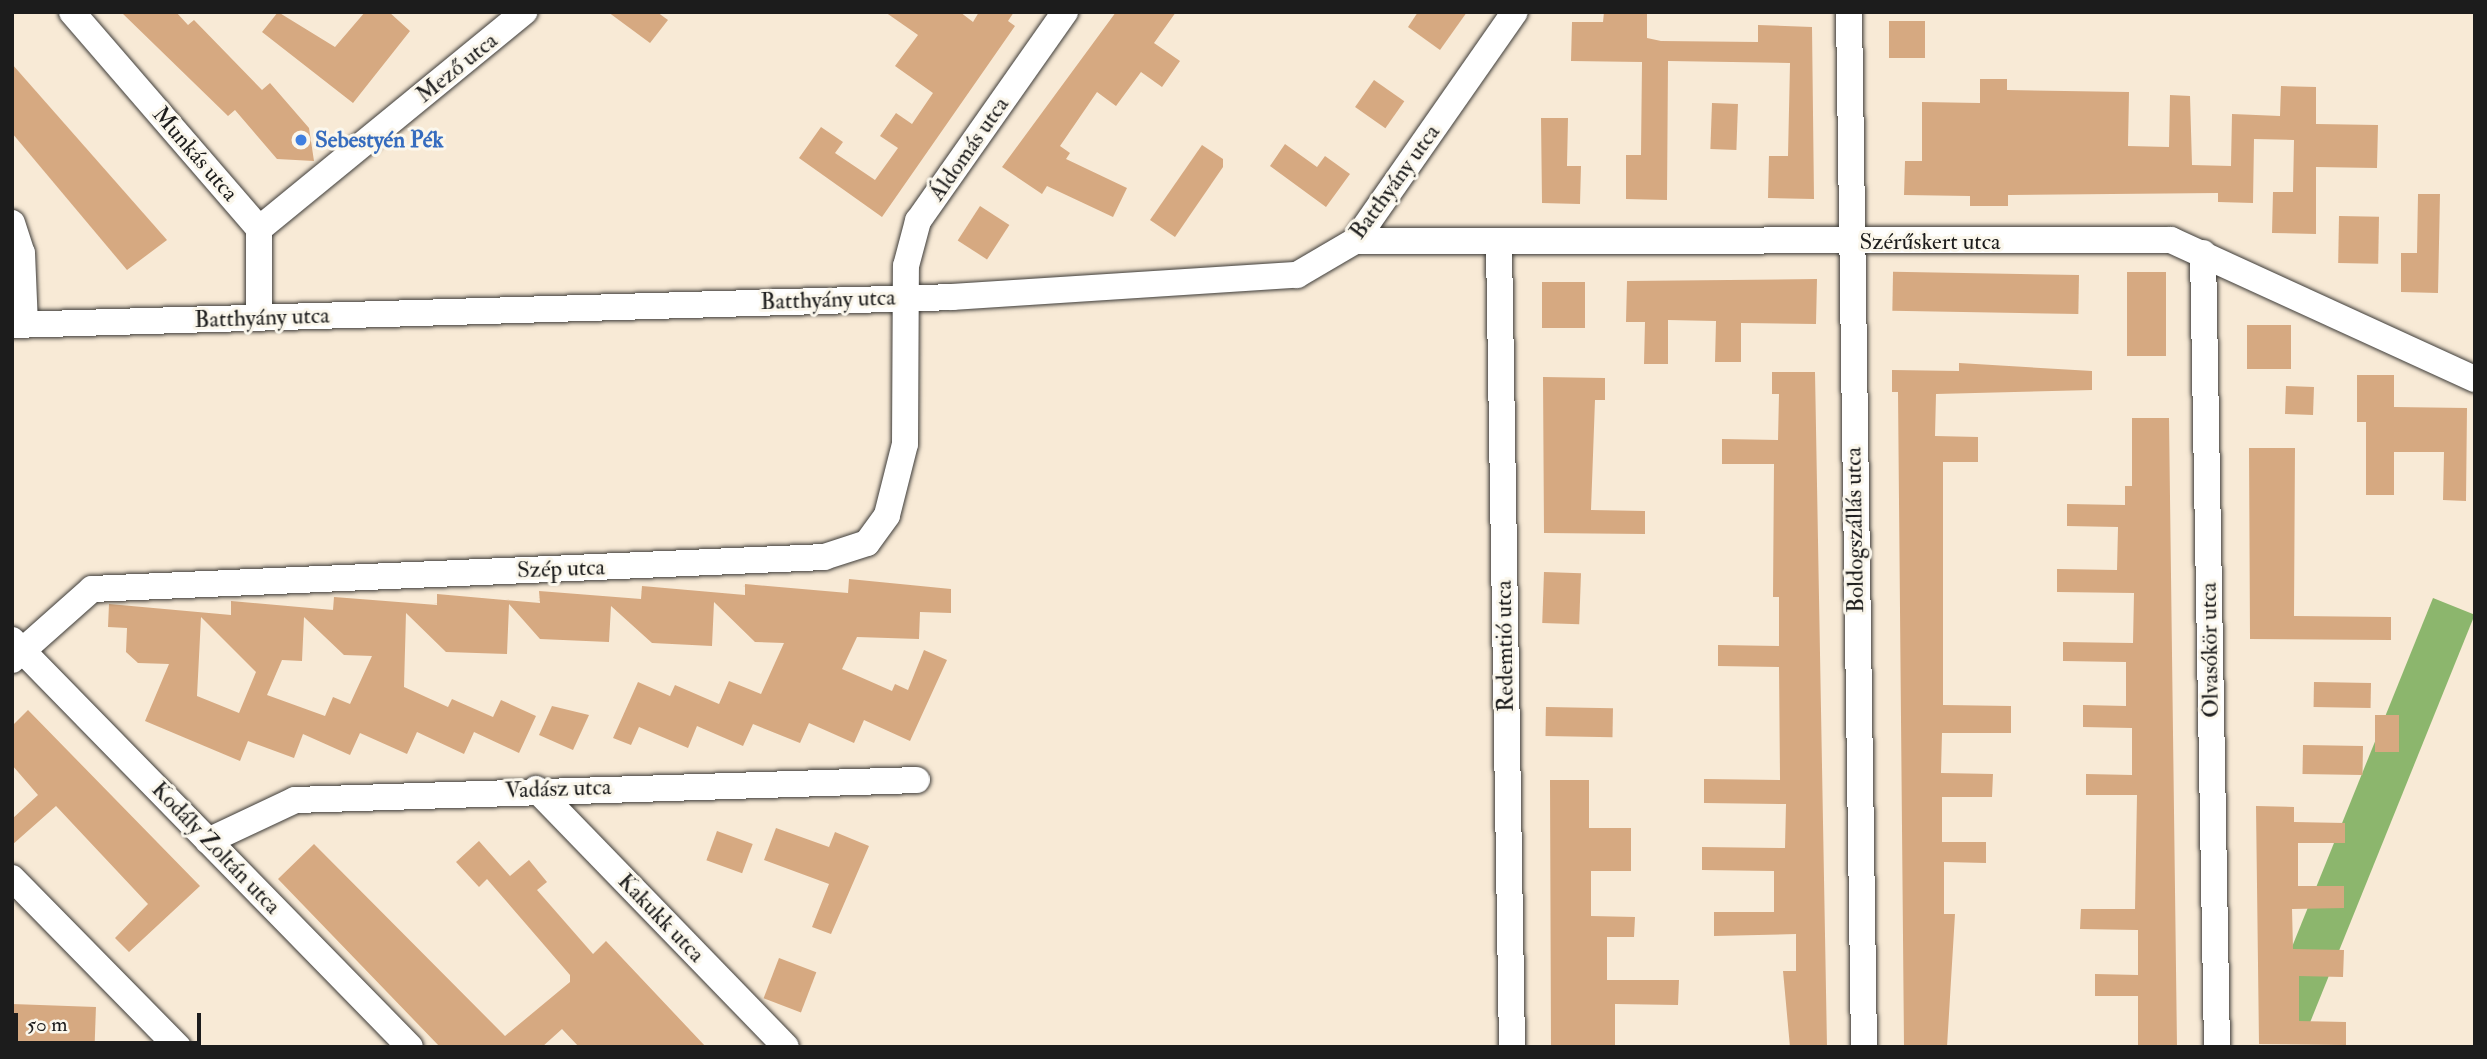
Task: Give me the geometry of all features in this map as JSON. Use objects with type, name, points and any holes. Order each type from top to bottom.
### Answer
[{"type":"street","name":"Munkás utca","points":[[72,12],[260,229]]},
{"type":"street","name":"Mező utca","points":[[260,229],[524,12]]},
{"type":"street","name":"Áldomás utca","points":[[907,298],[906,266],[918,221],[1065,12]]},
{"type":"street","name":"Batthyány utca","points":[[19,325],[907,298],[1255,282],[1297,275],[1355,241],[1515,12]]},
{"type":"street","name":"Boldogszállás utca","points":[[1849,12],[1850,243],[1864,1047]]},
{"type":"street","points":[[12,223],[22,253],[19,325]]},
{"type":"street","points":[[259,318],[260,229]]},
{"type":"street","name":"Szérűskert utca","points":[[1355,241],[1499,246],[2171,240],[2475,379]]},
{"type":"street","name":"Redemtió utca","points":[[1499,246],[1511,1047]]},
{"type":"street","name":"Olvasókör utca","points":[[2203,253],[2217,1047]]},
{"type":"street","name":"Szép utca","points":[[16,650],[92,589],[824,557],[867,542],[887,515],[905,444],[907,298]]},
{"type":"street","name":"Kodály Zoltán utca","points":[[16,650],[410,1047]]},
{"type":"street","name":"Vadász utca","points":[[208,841],[295,800],[536,789],[918,780]]},
{"type":"street","name":"Kakukk utca","points":[[536,789],[786,1047]]},
{"type":"street","points":[[12,878],[178,1047]]},
{"type":"green space","points":[[2433,598],[2475,615],[2307,1031],[2265,1014]]},
{"type":"building","points":[[121,12],[176,12],[188,25],[194,20],[262,90],[270,83],[309,128],[314,161],[277,159],[235,110],[228,116]]},
{"type":"building","points":[[278,12],[335,47],[365,12],[389,12],[410,31],[353,103],[262,32]]},
{"type":"building","points":[[608,12],[657,12],[668,20],[650,43]]},
{"type":"building","points":[[885,12],[960,12],[973,22],[979,12],[1014,12],[1008,21],[1015,26],[882,217],[799,158],[821,127],[843,142],[835,153],[875,180],[898,148],[880,136],[896,113],[912,124],[933,93],[895,66],[918,35]]},
{"type":"building","points":[[1116,12],[1176,12],[1154,43],[1180,61],[1162,87],[1141,72],[1116,106],[1097,92],[1060,146],[1070,153],[1066,159],[1127,188],[1113,217],[1047,186],[1042,194],[1002,167]]},
{"type":"building","points":[[1418,12],[1467,12],[1440,50],[1408,27]]},
{"type":"building","points":[[1604,12],[1647,12],[1647,38],[1661,41],[1758,42],[1758,25],[1812,27],[1814,199],[1768,198],[1769,156],[1788,156],[1790,63],[1668,61],[1667,200],[1626,199],[1626,155],[1641,155],[1642,62],[1571,61],[1572,22],[1603,22]]},
{"type":"building","points":[[1889,21],[1925,21],[1925,58],[1889,58]]},
{"type":"building","points":[[12,64],[167,240],[127,270],[12,133]]},
{"type":"building","points":[[1980,79],[2007,79],[2007,90],[2129,92],[2128,146],[2169,147],[2170,95],[2190,96],[2192,165],[2231,166],[2232,114],[2280,116],[2281,86],[2316,87],[2316,124],[2378,125],[2377,168],[2316,167],[2316,234],[2272,233],[2273,192],[2293,192],[2294,140],[2254,139],[2253,203],[2218,202],[2218,193],[2008,195],[2008,206],[1970,206],[1970,196],[1904,195],[1905,161],[1922,161],[1922,102],[1980,103]]},
{"type":"building","points":[[1374,80],[1404,101],[1385,128],[1355,107]]},
{"type":"building","points":[[1712,103],[1738,104],[1736,150],[1710,149]]},
{"type":"building","points":[[1541,118],[1568,118],[1567,166],[1581,166],[1580,204],[1542,203]]},
{"type":"building","points":[[1285,144],[1317,167],[1325,156],[1350,174],[1326,207],[1270,166]]},
{"type":"building","points":[[1202,145],[1223,159],[1223,167],[1175,237],[1150,220]]},
{"type":"building","points":[[2418,194],[2440,194],[2438,293],[2401,292],[2401,253],[2417,253]]},
{"type":"building","points":[[980,206],[1009,225],[987,259],[958,240]]},
{"type":"building","points":[[2339,216],[2379,217],[2378,264],[2338,263]]},
{"type":"building","points":[[1893,272],[2079,275],[2078,314],[1892,311]]},
{"type":"building","points":[[2127,272],[2166,272],[2166,356],[2127,356]]},
{"type":"building","points":[[1817,279],[1816,324],[1741,323],[1741,362],[1715,362],[1716,321],[1668,320],[1668,364],[1644,364],[1645,322],[1626,322],[1627,281]]},
{"type":"building","points":[[1542,282],[1585,282],[1585,328],[1542,328]]},
{"type":"building","points":[[2247,325],[2291,325],[2291,369],[2247,369]]},
{"type":"building","points":[[1959,363],[2092,371],[2092,390],[1936,394],[1935,436],[1978,437],[1978,462],[1943,462],[1943,705],[2011,706],[2011,733],[1942,733],[1941,773],[1993,774],[1992,797],[1942,797],[1942,842],[1986,842],[1986,863],[1944,862],[1944,914],[1955,914],[1947,1047],[1904,1047],[1898,392],[1892,392],[1892,370],[1959,371]]},
{"type":"building","points":[[1772,372],[1815,372],[1827,1047],[1790,1047],[1783,971],[1796,971],[1796,934],[1714,936],[1714,912],[1774,912],[1774,871],[1702,870],[1702,847],[1785,848],[1786,804],[1704,803],[1704,779],[1780,780],[1779,667],[1718,666],[1718,645],[1779,646],[1779,597],[1773,597],[1774,464],[1722,464],[1722,439],[1778,440],[1779,394],[1772,394]]},
{"type":"building","points":[[2357,375],[2394,375],[2394,407],[2467,408],[2466,501],[2443,500],[2444,452],[2394,452],[2394,495],[2366,495],[2366,422],[2357,422]]},
{"type":"building","points":[[1543,377],[1605,378],[1605,400],[1595,400],[1591,510],[1645,511],[1645,534],[1544,533]]},
{"type":"building","points":[[2286,386],[2314,387],[2313,415],[2285,414]]},
{"type":"building","points":[[2132,418],[2169,418],[2177,1047],[2138,1047],[2138,996],[2095,996],[2095,974],[2138,975],[2138,930],[2080,929],[2081,909],[2135,909],[2137,795],[2086,795],[2086,774],[2132,775],[2132,728],[2083,727],[2083,705],[2126,706],[2126,662],[2063,661],[2063,642],[2133,643],[2134,593],[2057,592],[2057,569],[2117,570],[2118,527],[2067,526],[2067,504],[2125,505],[2125,486],[2132,486]]},
{"type":"building","points":[[2249,448],[2295,448],[2294,616],[2391,617],[2391,640],[2250,639]]},
{"type":"building","points":[[1544,572],[1581,573],[1579,624],[1542,623]]},
{"type":"building","points":[[849,579],[951,589],[951,613],[920,612],[919,639],[857,637],[842,669],[892,691],[895,684],[908,690],[924,650],[947,660],[910,741],[864,720],[854,743],[809,723],[800,743],[753,724],[743,746],[697,726],[688,748],[639,727],[631,745],[613,738],[638,682],[670,696],[675,685],[719,704],[729,681],[761,694],[784,643],[755,642],[714,602],[712,646],[652,643],[611,606],[609,642],[540,639],[509,604],[507,654],[446,652],[406,613],[404,687],[448,707],[452,699],[493,717],[501,700],[536,716],[519,753],[474,732],[464,754],[417,732],[407,754],[360,733],[350,755],[303,734],[294,758],[248,741],[240,761],[145,721],[169,664],[138,663],[126,652],[127,628],[108,627],[109,604],[231,615],[231,601],[333,610],[334,597],[437,605],[437,594],[540,603],[539,591],[641,599],[642,586],[745,595],[745,584],[848,593]],"holes":[[[201,617],[256,672],[239,713],[197,696]],[[304,617],[344,655],[372,656],[350,704],[333,697],[325,716],[267,695],[282,660],[302,661]]]},
{"type":"building","points":[[2314,682],[2371,683],[2371,708],[2314,707]]},
{"type":"building","points":[[552,706],[589,715],[573,750],[539,735]]},
{"type":"building","points":[[1546,707],[1613,708],[1612,737],[1545,736]]},
{"type":"building","points":[[28,710],[200,886],[129,952],[115,938],[148,904],[56,806],[12,845],[12,819],[38,795],[12,765],[12,726]]},
{"type":"building","points":[[2375,715],[2399,715],[2399,752],[2375,752]]},
{"type":"building","points":[[2303,745],[2363,746],[2362,775],[2302,774]]},
{"type":"building","points":[[1550,780],[1589,780],[1589,828],[1631,828],[1631,871],[1591,871],[1591,916],[1635,917],[1634,937],[1607,937],[1607,980],[1679,980],[1678,1005],[1615,1004],[1615,1047],[1551,1047]]},
{"type":"building","points":[[2256,806],[2294,807],[2294,822],[2345,823],[2345,843],[2298,843],[2298,886],[2344,886],[2344,908],[2292,909],[2293,949],[2344,950],[2343,977],[2299,976],[2299,1021],[2346,1022],[2346,1045],[2259,1044]]},
{"type":"building","points":[[776,828],[829,847],[835,832],[869,846],[831,934],[812,927],[829,884],[764,860]]},
{"type":"building","points":[[717,831],[753,844],[742,873],[706,860]]},
{"type":"building","points":[[479,841],[510,876],[529,860],[547,882],[537,890],[593,954],[606,941],[706,1047],[579,1047],[562,1029],[542,1047],[440,1047],[278,879],[314,844],[505,1036],[570,982],[570,975],[487,879],[479,887],[456,862]]},
{"type":"building","points":[[779,958],[816,972],[801,1012],[764,998]]},
{"type":"building","points":[[12,1004],[96,1007],[95,1047],[12,1047]]},
{"type":"place","name":"Sebestyén Pék","points":[[301,140]]}]
